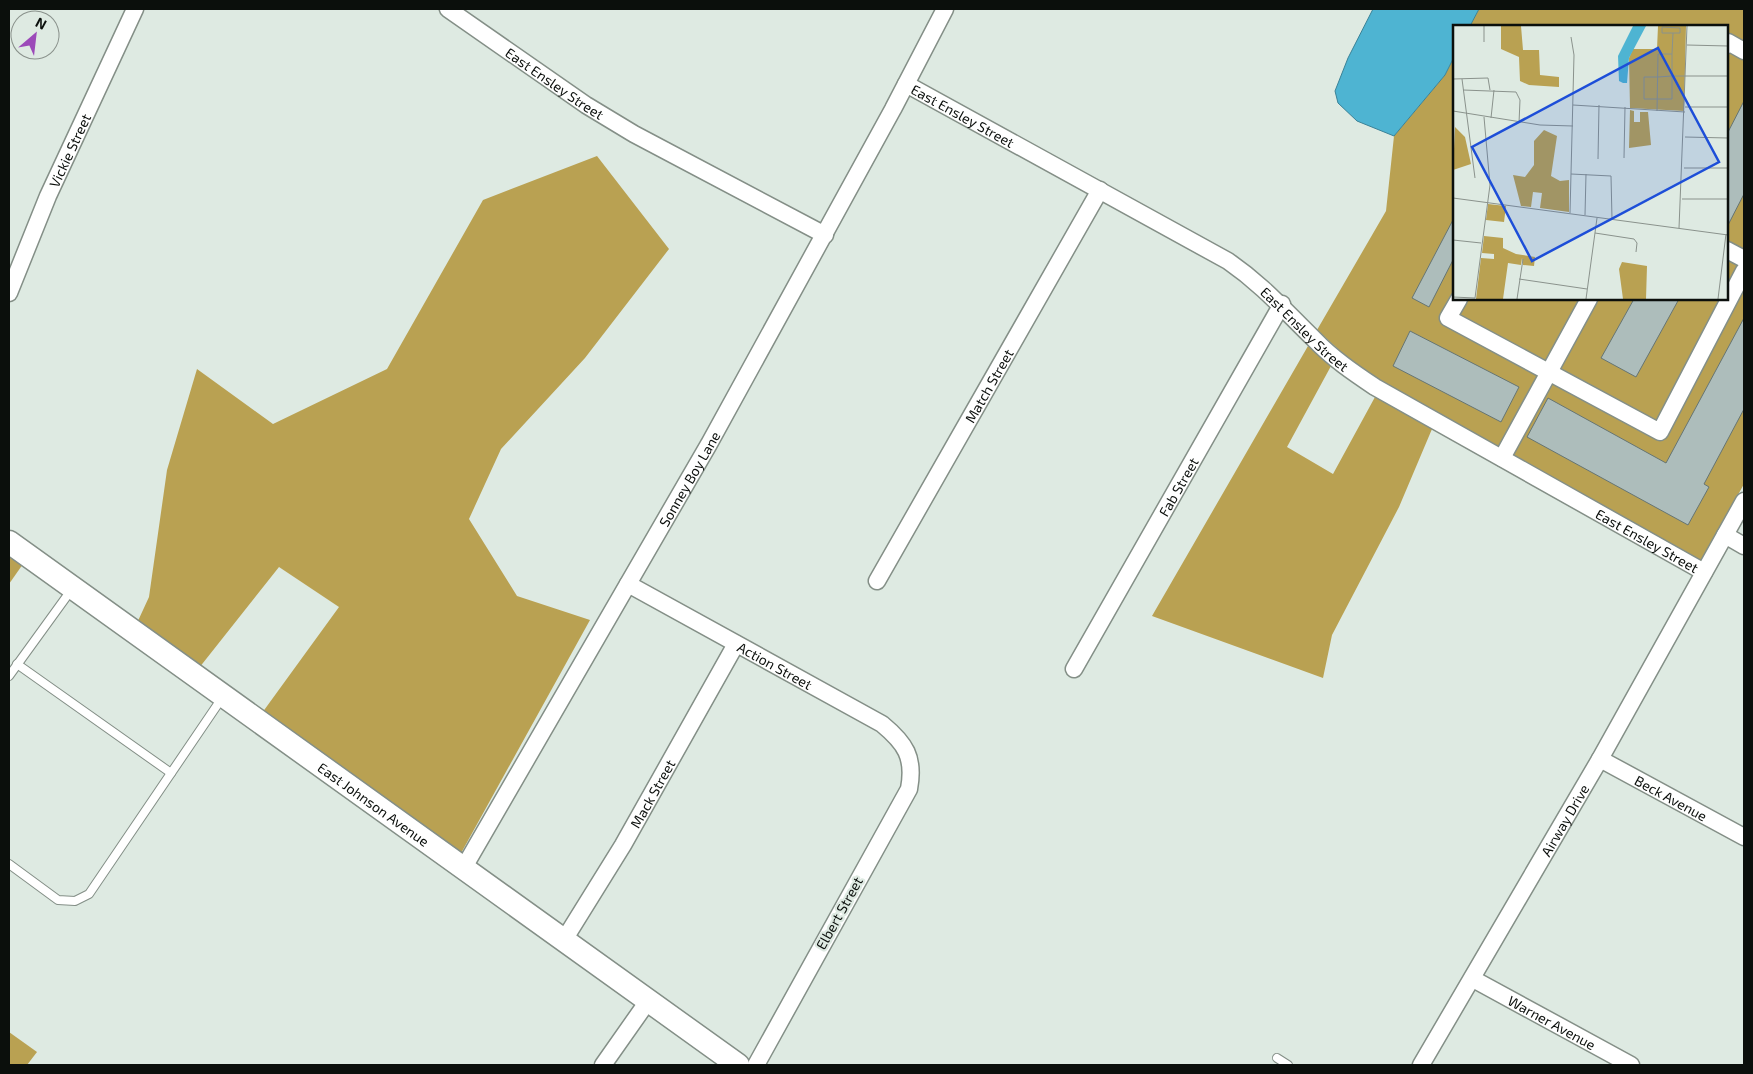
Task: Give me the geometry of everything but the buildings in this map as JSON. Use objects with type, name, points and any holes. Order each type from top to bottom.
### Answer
[{"type":"main road","name":"East Johnson Avenue","points":[[9,542],[738,1065]]},
{"type":"street","name":"Vickie Street","points":[[9,293],[48,196],[135,9]]},
{"type":"street","name":"East Ensley Street","points":[[448,9],[586,105],[634,134],[825,235]]},
{"type":"street","name":"Sonney Boy Lane","points":[[463,869],[628,584],[825,235],[945,9]]},
{"type":"street","points":[[1728,42],[1744,51]]},
{"type":"street","name":"East Ensley Street","points":[[906,84],[1228,261],[1257,282],[1282,304],[1314,340],[1344,366],[1375,387],[1704,572]]},
{"type":"street","name":"Match Street","points":[[877,581],[1100,190]]},
{"type":"street","points":[[1728,251],[1744,259]]},
{"type":"street","points":[[1458,300],[1448,318],[1660,432],[1744,271]]},
{"type":"street","points":[[1502,458],[1588,300]]},
{"type":"street","name":"Fab Street","points":[[1074,669],[1282,304]]},
{"type":"street","points":[[1744,500],[1725,535],[1744,546]]},
{"type":"street","name":"Airway Drive","points":[[1421,1065],[1600,759],[1725,535]]},
{"type":"street","name":"Action Street","points":[[628,584],[882,724],[898,738],[910,759]]},
{"type":"street","name":"Mack Street","points":[[564,940],[623,845],[736,644]]},
{"type":"street","name":"Elbert Street","points":[[756,1065],[909,789],[912,772],[910,759]]},
{"type":"street","name":"Beck Avenue","points":[[1600,759],[1744,837]]},
{"type":"street","name":"Warner Avenue","points":[[1473,979],[1631,1065]]},
{"type":"street","points":[[603,1065],[648,1001]]},
{"type":"lane","points":[[9,676],[73,588]]},
{"type":"lane","points":[[17,664],[171,773]]},
{"type":"lane","points":[[9,864],[58,900],[75,901],[90,894],[223,696]]},
{"type":"lane","points":[[1276,1058],[1288,1065]]},
{"type":"shaded area","points":[[1479,9],[1744,9],[1744,484],[1701,561],[1380,380],[1349,359],[1317,330],[1386,211],[1394,136],[1445,75],[1453,59],[1453,300],[1728,300],[1728,25],[1471,25]]},
{"type":"shaded area","points":[[597,156],[669,249],[585,358],[501,449],[469,519],[517,596],[590,620],[460,855],[262,713],[339,607],[279,567],[199,668],[137,623],[149,597],[167,470],[197,369],[273,424],[387,369],[483,200]]},
{"type":"shaded area","points":[[1308,346],[1331,366],[1287,447],[1333,474],[1375,397],[1432,429],[1399,507],[1332,635],[1323,678],[1152,616]]},
{"type":"shaded area","points":[[9,553],[23,564],[9,584]]},
{"type":"shaded area","points":[[9,1032],[37,1052],[27,1065],[9,1065]]},
{"type":"water","points":[[1373,9],[1479,9],[1471,25],[1453,25],[1453,59],[1445,75],[1394,136],[1357,121],[1338,103],[1335,91],[1348,58]]}]
